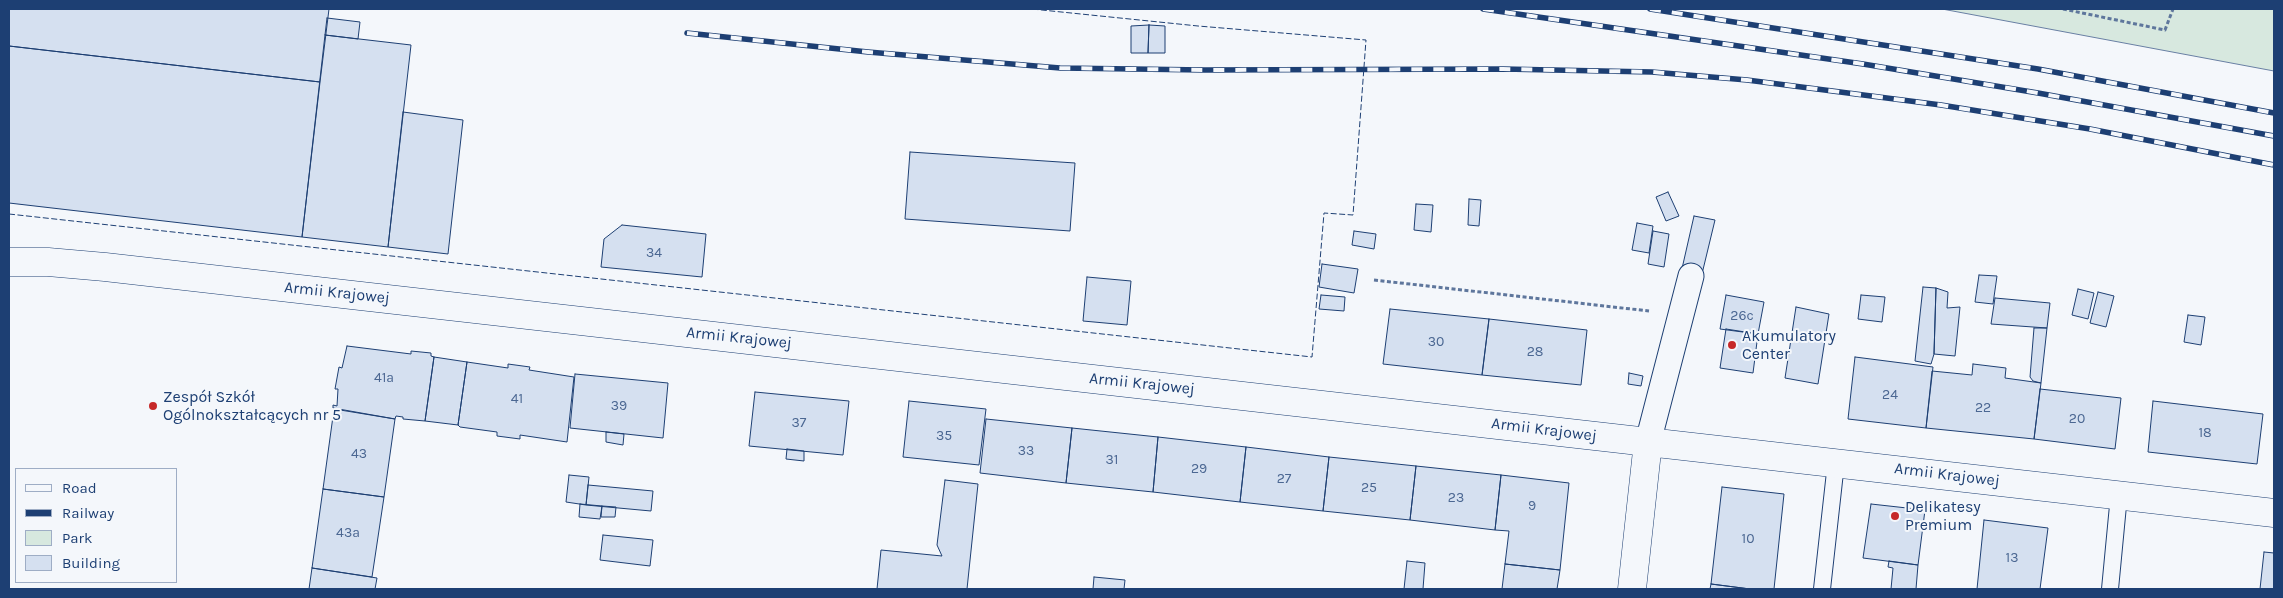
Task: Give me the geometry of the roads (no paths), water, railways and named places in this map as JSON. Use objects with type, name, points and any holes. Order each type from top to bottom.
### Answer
[{"type":"street","name":"Armii Krajowej","points":[[9,262],[48,262],[105,267],[2274,513]]},
{"type":"street","points":[[1632,589],[1648,442],[1692,276]]},
{"type":"lane","points":[[1822,589],[1836,463]]},
{"type":"lane","points":[[2110,589],[2119,495]]},
{"type":"railway","points":[[1483,9],[1863,64],[2038,93],[2274,136]]},
{"type":"railway","points":[[1650,9],[2038,69],[2274,113]]},
{"type":"railway","points":[[687,33],[868,52],[1060,68],[1205,70],[1503,69],[1652,72],[1747,80],[1941,105],[2090,129],[2274,165]]},
{"type":"place","name":"Akumulatory Center","points":[[1732,345]]},
{"type":"place","name":"Zespół Szkół Ogólnokształcących nr 5","points":[[153,406]]},
{"type":"place","name":"Delikatesy Premium","points":[[1895,516]]}]
